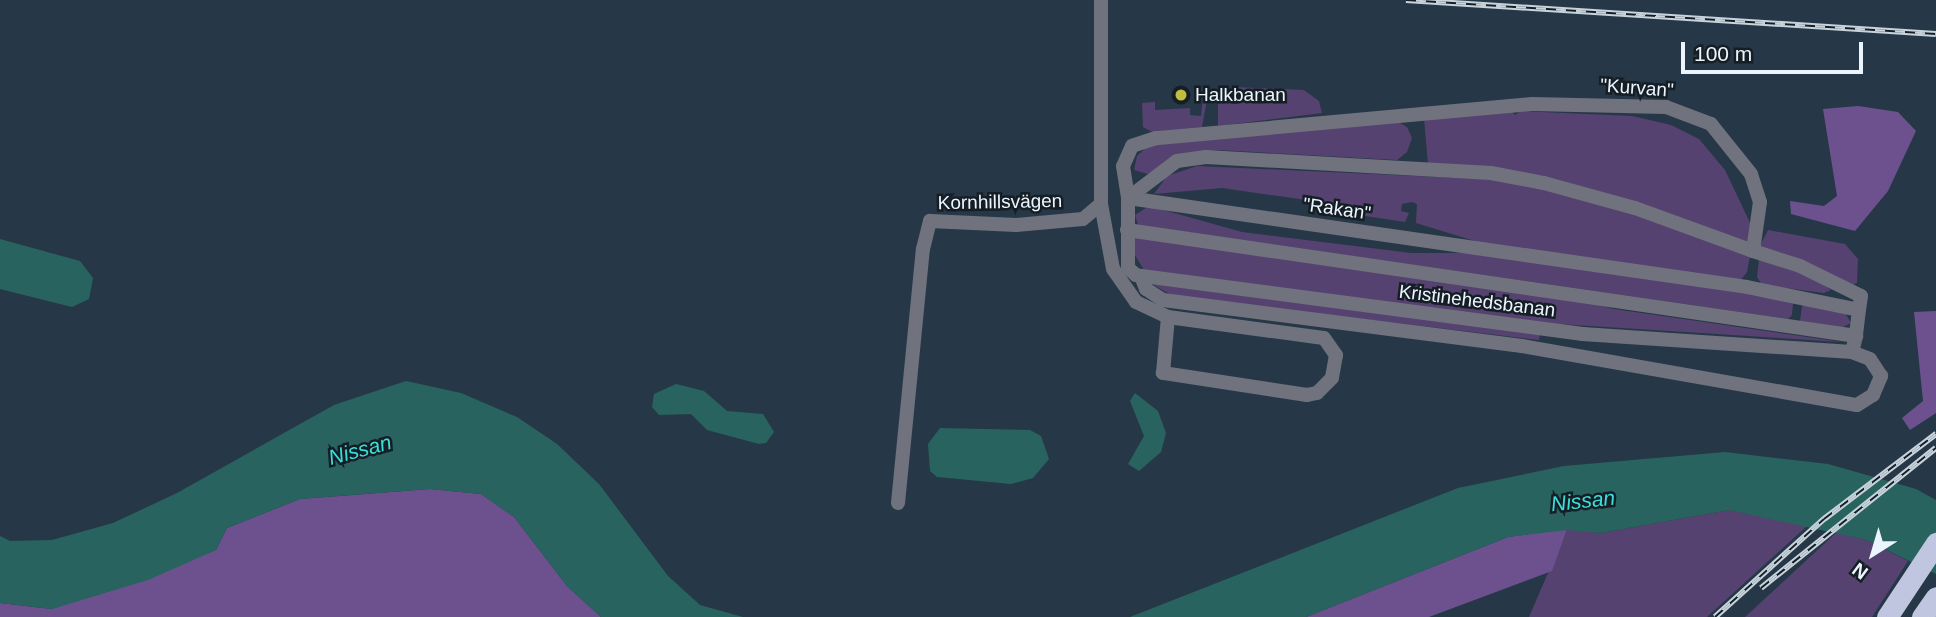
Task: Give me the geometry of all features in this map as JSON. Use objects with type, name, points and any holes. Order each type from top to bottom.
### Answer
[{"type":"highway","points":[[1887,617],[1936,542]]},
{"type":"street","points":[[1101,0],[1101,204],[1117,275],[1136,302],[1168,317],[1324,338],[1336,355],[1332,378],[1317,393],[1307,395],[1163,373],[1168,317]]},
{"type":"street","name":"\"Kurvan\"","points":[[1128,198],[1123,166],[1132,146],[1142,141],[1498,106],[1666,107],[1696,115],[1725,137],[1751,173],[1760,202],[1753,251]]},
{"type":"street","points":[[1206,157],[1491,173],[1584,192],[1800,266],[1861,296],[1852,352],[1870,359],[1881,376],[1873,395],[1857,405],[1522,346],[1163,300],[1146,289],[1137,274],[1127,230],[1128,198],[1177,162],[1206,157]]},
{"type":"street","name":"\"Rakan\"","points":[[1128,198],[1746,286],[1859,310]]},
{"type":"street","name":"Kornhillsvägen","points":[[898,503],[923,249],[930,220],[1016,225],[1083,219],[1101,204]]},
{"type":"street","points":[[1127,230],[1856,335]]},
{"type":"street","points":[[1117,275],[1137,274]]},
{"type":"street","name":"Kristinehedsbanan","points":[[1137,274],[1583,334],[1852,352]]},
{"type":"shaded area","points":[[1233,87],[1304,90],[1319,101],[1322,113],[1218,126],[1218,96],[1233,96]]},
{"type":"shaded area","points":[[1203,99],[1207,99],[1202,127],[1152,132],[1143,127],[1142,103],[1155,102],[1155,110],[1190,108],[1190,115],[1201,116]]},
{"type":"shaded area","points":[[1858,106],[1898,112],[1916,131],[1888,191],[1855,231],[1791,214],[1790,201],[1824,206],[1837,196],[1823,109]]},
{"type":"shaded area","points":[[1511,111],[1515,115],[1521,111],[1632,116],[1671,125],[1699,139],[1725,170],[1752,227],[1748,242],[1560,180],[1428,164],[1424,118]]},
{"type":"shaded area","points":[[1398,122],[1407,127],[1412,138],[1407,152],[1397,160],[1218,150],[1185,155],[1148,174],[1134,170],[1137,156],[1151,143]]},
{"type":"shaded area","points":[[1197,166],[1502,180],[1605,202],[1750,256],[1747,272],[1740,281],[1478,242],[1416,223],[1417,204],[1412,202],[1402,204],[1401,211],[1409,213],[1405,222],[1339,212],[1334,204],[1222,188],[1154,194],[1167,176]]},
{"type":"shaded area","points":[[1149,206],[1242,232],[1411,253],[1478,253],[1787,298],[1793,302],[1792,315],[1788,319],[1138,225],[1135,215]]},
{"type":"shaded area","points":[[1768,230],[1845,244],[1858,259],[1857,283],[1851,286],[1760,246]]},
{"type":"shaded area","points":[[1139,237],[1565,297],[1614,309],[1842,342],[1527,322],[1144,270],[1133,252],[1132,239]]},
{"type":"shaded area","points":[[1759,260],[1815,278],[1831,290],[1824,293],[1762,285],[1757,277]]},
{"type":"shaded area","points":[[1152,284],[1540,334],[1539,340],[1173,296]]},
{"type":"shaded area","points":[[1803,300],[1845,313],[1851,323],[1841,328],[1800,321]]},
{"type":"shaded area","points":[[1936,311],[1936,413],[1910,430],[1902,418],[1923,401],[1914,312]]},
{"type":"shaded area","points":[[430,489],[481,494],[514,517],[567,586],[601,617],[0,617],[0,603],[52,609],[216,550],[227,528],[300,499]]},
{"type":"shaded area","points":[[1729,510],[1807,526],[1707,617],[1529,617],[1567,529],[1601,533]]},
{"type":"shaded area","points":[[1567,529],[1552,571],[1429,617],[1306,617],[1508,537]]},
{"type":"shaded area","points":[[1836,533],[1866,540],[1908,561],[1872,617],[1745,617]]},
{"type":"water","points":[[0,239],[80,261],[93,278],[89,299],[72,307],[0,289]]},
{"type":"water","name":"Nissan","points":[[406,381],[461,393],[517,417],[557,444],[599,484],[668,576],[700,605],[743,617],[601,617],[567,586],[514,517],[481,494],[430,489],[300,499],[227,528],[216,550],[148,580],[52,609],[0,603],[0,536],[10,541],[52,540],[113,523],[177,493],[334,405]]},
{"type":"water","points":[[676,384],[704,391],[727,411],[763,414],[774,432],[766,443],[759,444],[707,430],[691,414],[659,415],[652,407],[654,394]]},
{"type":"water","points":[[1135,393],[1158,411],[1166,433],[1161,452],[1139,471],[1128,464],[1144,436],[1130,401]]},
{"type":"water","points":[[940,428],[1030,430],[1041,436],[1049,459],[1033,478],[1011,484],[937,477],[930,471],[928,444]]},
{"type":"water","name":"Nissan","points":[[1725,452],[1828,464],[1916,489],[1936,500],[1936,574],[1866,540],[1729,510],[1601,533],[1567,530],[1508,537],[1306,617],[1130,617],[1458,488],[1564,466]]},
{"type":"railway","points":[[1406,0],[1936,34]]},
{"type":"railway","points":[[1715,617],[1824,519],[1936,434]]},
{"type":"railway","points":[[1761,588],[1936,448]]},
{"type":"place","name":"Halkbanan","points":[[1181,95]]}]
